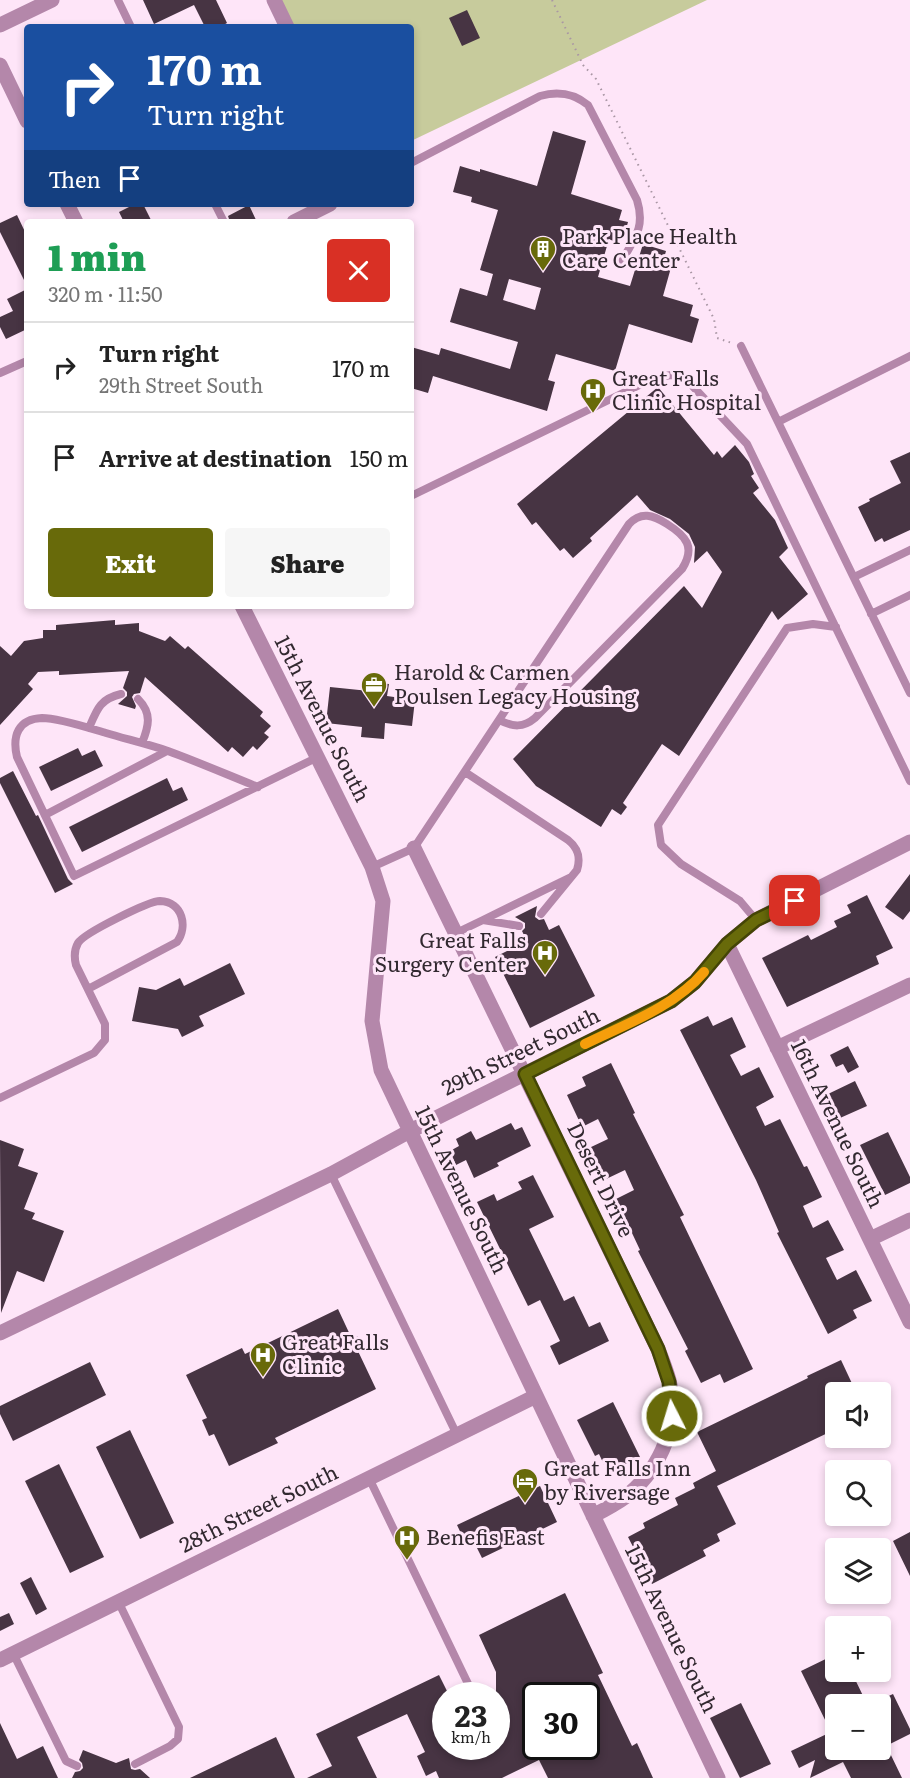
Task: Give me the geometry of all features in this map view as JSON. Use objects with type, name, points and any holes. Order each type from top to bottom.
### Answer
[{"type":"street","points":[[0,25],[52,0]]},
{"type":"street","points":[[274,0],[286,24]]},
{"type":"street","points":[[0,65],[24,115]]},
{"type":"street","points":[[300,219],[324,207]]},
{"type":"street","name":"15th Avenue South","points":[[244,609],[372,867],[383,901],[372,1021],[381,1070],[718,1778]]},
{"type":"street","name":"29th Street South","points":[[0,1333],[331,1174],[410,1131],[671,1001],[695,982],[727,944],[756,920],[910,842]]},
{"type":"street","name":"Desert Drive","points":[[414,849],[658,1349],[669,1382],[672,1416],[664,1449],[649,1472],[629,1494],[593,1516]]},
{"type":"street","name":"16th Avenue South","points":[[727,944],[910,1322]]},
{"type":"street","points":[[777,1048],[910,985]]},
{"type":"street","points":[[870,1239],[910,1220]]},
{"type":"street","name":"28th Street South","points":[[7,1656],[536,1396]]},
{"type":"lane","points":[[118,0],[130,24]]},
{"type":"lane","points":[[414,161],[540,96],[559,93],[575,97],[588,105],[637,200],[641,214],[640,226],[620,264]]},
{"type":"lane","points":[[741,346],[910,693]]},
{"type":"lane","points":[[778,422],[910,356]]},
{"type":"lane","points":[[0,373],[24,363]]},
{"type":"lane","points":[[414,495],[654,378],[671,375],[684,377],[747,444],[910,781]]},
{"type":"lane","points":[[372,867],[414,849],[499,720],[633,519],[650,515],[681,532],[686,539],[688,555],[682,569],[535,718],[521,726],[513,726],[499,720]]},
{"type":"lane","points":[[854,577],[910,550]]},
{"type":"lane","points":[[872,614],[910,595]]},
{"type":"lane","points":[[756,920],[741,901],[681,864],[660,845],[658,825],[787,628],[813,624],[836,627]]},
{"type":"lane","points":[[88,728],[102,703],[109,697],[121,694]]},
{"type":"lane","points":[[138,699],[147,713],[149,722],[142,743]]},
{"type":"lane","points":[[258,787],[167,751],[88,728],[43,718],[32,720],[22,726],[15,735],[14,747],[17,757],[74,876],[258,787],[318,757]]},
{"type":"lane","points":[[45,815],[167,751]]},
{"type":"lane","points":[[465,772],[573,844],[577,850],[579,863],[572,877],[542,914]]},
{"type":"lane","points":[[456,933],[572,877]]},
{"type":"lane","points":[[0,1098],[94,1053],[102,1045],[106,1035],[105,1024],[88,989],[74,960],[75,949],[82,938],[152,902],[165,902],[177,909],[184,926],[177,942],[88,989]]},
{"type":"lane","points":[[483,920],[519,926]]},
{"type":"lane","points":[[331,1174],[457,1435]]},
{"type":"lane","points":[[369,1478],[467,1682]]},
{"type":"lane","points":[[118,1602],[179,1727],[178,1739],[170,1746],[135,1764]]},
{"type":"lane","points":[[7,1656],[66,1761],[77,1766]]},
{"type":"path","points":[[552,0],[583,65],[596,79],[714,319],[717,338],[741,346]]},
{"type":"green space","points":[[275,0],[707,0],[414,140],[414,24],[287,24]]},
{"type":"building","points":[[143,0],[216,0],[227,23],[204,24],[194,5],[154,24]]},
{"type":"building","points":[[467,10],[480,38],[462,46],[449,18]]},
{"type":"building","name":"Park Place Health Care Center","points":[[553,131],[586,141],[571,194],[622,210],[619,220],[628,222],[623,240],[614,237],[613,241],[609,239],[598,277],[630,286],[643,244],[666,251],[663,262],[672,264],[663,296],[693,305],[690,316],[699,319],[692,343],[629,324],[615,371],[556,354],[548,380],[555,382],[547,411],[433,376],[428,393],[414,389],[414,348],[439,355],[441,348],[510,369],[518,342],[450,322],[460,288],[487,296],[493,274],[480,270],[498,210],[471,202],[472,197],[453,192],[460,166],[480,172],[480,169],[537,186]],"holes":[[[509,279],[541,288],[535,310],[503,300]]]},
{"type":"building","points":[[129,207],[144,207],[150,219],[122,219],[119,212]]},
{"type":"building","points":[[245,207],[250,207],[256,219],[229,219],[228,216]]},
{"type":"building","points":[[17,215],[24,230],[24,280],[0,232],[0,223]]},
{"type":"building","points":[[24,290],[24,330],[6,339],[0,327],[0,317],[13,311],[7,299]]},
{"type":"building","points":[[658,387],[714,455],[717,451],[722,458],[735,445],[749,462],[754,474],[751,476],[759,488],[753,493],[775,520],[788,548],[779,557],[808,594],[778,620],[772,611],[679,756],[662,744],[623,803],[627,807],[621,815],[612,809],[601,827],[536,786],[513,759],[684,586],[702,608],[722,572],[707,551],[694,563],[695,547],[689,534],[670,519],[650,510],[637,495],[590,538],[592,541],[573,558],[564,548],[560,551],[536,522],[532,525],[517,504]]},
{"type":"building","points":[[910,452],[910,530],[884,542],[882,538],[875,542],[858,507],[901,483],[890,461]]},
{"type":"building","points":[[115,620],[115,625],[139,623],[139,631],[165,641],[170,636],[185,649],[188,646],[263,712],[260,716],[271,726],[264,733],[269,737],[257,750],[253,746],[243,757],[232,747],[228,752],[145,677],[140,693],[132,697],[135,709],[118,704],[127,696],[123,688],[129,671],[59,675],[59,671],[38,672],[28,684],[33,689],[0,725],[0,646],[11,656],[24,641],[43,638],[43,630],[56,630],[56,625]]},
{"type":"building","points":[[370,682],[389,684],[387,696],[415,700],[412,726],[385,723],[384,739],[361,737],[362,727],[326,723],[330,687],[369,691]]},
{"type":"building","points":[[78,748],[82,756],[95,750],[103,766],[51,791],[39,767]]},
{"type":"building","points":[[13,771],[36,816],[38,815],[68,879],[73,884],[55,893],[0,783],[0,778]]},
{"type":"building","points":[[167,778],[173,791],[182,787],[188,800],[82,852],[69,827]]},
{"type":"building","points":[[910,874],[910,911],[903,920],[885,907]]},
{"type":"building","points":[[867,895],[893,948],[876,956],[879,964],[787,1007],[762,958],[808,935],[811,940],[837,927],[834,921],[851,913],[847,905]]},
{"type":"building","name":"Great Falls Surgery Center","points":[[537,906],[535,917],[539,920],[544,919],[549,930],[559,925],[595,996],[530,1028],[495,957],[527,941],[522,931],[525,923],[515,917]]},
{"type":"building","points":[[230,963],[245,994],[199,1016],[204,1026],[182,1037],[178,1029],[132,1021],[139,987],[156,990],[180,978],[184,986]]},
{"type":"building","points":[[708,1016],[713,1026],[732,1017],[746,1047],[730,1055],[741,1076],[759,1067],[774,1097],[756,1107],[765,1126],[780,1119],[822,1197],[803,1206],[813,1228],[828,1220],[844,1250],[826,1258],[837,1280],[856,1270],[872,1301],[853,1310],[857,1318],[828,1334],[777,1233],[779,1232],[756,1180],[680,1030]]},
{"type":"building","points":[[848,1046],[859,1067],[848,1073],[843,1064],[836,1067],[830,1055]]},
{"type":"building","points":[[611,1063],[635,1113],[633,1114],[684,1215],[680,1217],[753,1369],[724,1383],[720,1374],[701,1383],[685,1351],[688,1349],[638,1251],[640,1250],[616,1199],[634,1190],[625,1170],[604,1180],[589,1148],[608,1139],[598,1119],[582,1127],[567,1095],[586,1086],[582,1077]]},
{"type":"building","points":[[855,1081],[867,1106],[840,1118],[828,1094]]},
{"type":"building","points":[[511,1123],[515,1130],[522,1127],[531,1146],[497,1163],[499,1166],[474,1178],[466,1160],[456,1165],[450,1151],[459,1146],[456,1139],[471,1131],[476,1140]]},
{"type":"building","points":[[888,1132],[910,1177],[910,1183],[885,1195],[860,1145]]},
{"type":"building","points":[[0,1140],[24,1149],[18,1166],[38,1173],[24,1209],[35,1213],[32,1219],[64,1231],[44,1282],[17,1271],[1,1313]]},
{"type":"building","points":[[533,1175],[554,1217],[529,1229],[564,1301],[574,1296],[589,1327],[600,1322],[609,1341],[559,1365],[550,1346],[560,1341],[540,1300],[528,1306],[477,1202],[494,1194],[497,1201],[522,1189],[518,1182]]},
{"type":"building","points":[[338,1309],[352,1339],[358,1336],[363,1347],[357,1349],[376,1389],[275,1438],[278,1443],[229,1466],[214,1434],[209,1436],[202,1420],[207,1418],[186,1375],[242,1348],[245,1354]]},
{"type":"building","points":[[841,1360],[851,1382],[825,1382],[825,1434],[717,1486],[736,1524],[717,1534],[720,1541],[703,1550],[706,1556],[652,1584],[628,1537],[645,1528],[643,1523],[678,1505],[675,1498],[695,1488],[693,1483],[716,1471],[697,1432],[808,1378],[807,1376]]},
{"type":"building","points":[[90,1362],[106,1395],[13,1441],[0,1414],[0,1406]]},
{"type":"building","points":[[613,1402],[640,1457],[608,1473],[599,1454],[595,1456],[577,1420]]},
{"type":"building","points":[[130,1430],[174,1523],[140,1539],[96,1447]]},
{"type":"building","points":[[59,1464],[104,1557],[70,1573],[25,1481]]},
{"type":"building","name":"Great Falls Inn by Riversage","points":[[540,1486],[557,1522],[482,1558],[474,1542],[467,1546],[457,1525]]},
{"type":"building","points":[[910,1532],[910,1576],[893,1541]]},
{"type":"building","points":[[31,1577],[47,1609],[36,1615],[20,1583]]},
{"type":"building","points":[[565,1593],[603,1673],[598,1675],[632,1746],[637,1743],[653,1778],[548,1778],[539,1760],[502,1778],[439,1778],[436,1771],[426,1776],[417,1756],[425,1752],[407,1714],[357,1737],[377,1778],[307,1778],[332,1766],[316,1734],[439,1675],[442,1682],[432,1682],[432,1760],[510,1760],[510,1682],[496,1682],[496,1672],[479,1635]]},
{"type":"building","points":[[9,1613],[14,1624],[0,1631],[0,1617]]},
{"type":"building","points":[[825,1659],[825,1682],[856,1682],[862,1694],[825,1694],[825,1720],[801,1671]]},
{"type":"building","points":[[893,1694],[910,1729],[910,1734],[891,1744],[891,1695]]},
{"type":"building","points":[[741,1703],[771,1764],[740,1778],[710,1718]]},
{"type":"building","points":[[0,1723],[17,1759],[43,1746],[58,1778],[0,1778]]},
{"type":"building","points":[[825,1735],[825,1760],[891,1760],[891,1755],[902,1778],[851,1778],[843,1762],[810,1778],[815,1760],[799,1768],[791,1751]]},
{"type":"building","points":[[276,1737],[295,1778],[190,1778]]},
{"type":"building","points":[[83,1750],[116,1763],[129,1758],[131,1769],[140,1769],[150,1778],[72,1778],[75,1772],[83,1768],[79,1760]]},
{"type":"slow traffic","points":[[585,1044],[671,1001],[704,972]]},
{"type":"place","name":"Park Place Health Care Center","points":[[543,272]]},
{"type":"place","name":"Great Falls Clinic Hospital","points":[[593,414]]},
{"type":"place","name":"Harold & Carmen Poulsen Legacy Housing","points":[[374,708]]},
{"type":"place","name":"Great Falls Surgery Center","points":[[545,976]]},
{"type":"place","name":"Great Falls Clinic","points":[[263,1378]]},
{"type":"place","name":"Great Falls Inn by Riversage","points":[[525,1504]]},
{"type":"place","name":"Benefis East","points":[[407,1561]]},
{"type":"route","points":[[672,1416],[669,1382],[658,1349],[525,1074],[671,1001],[695,982],[727,944],[756,920],[795,901]]}]
